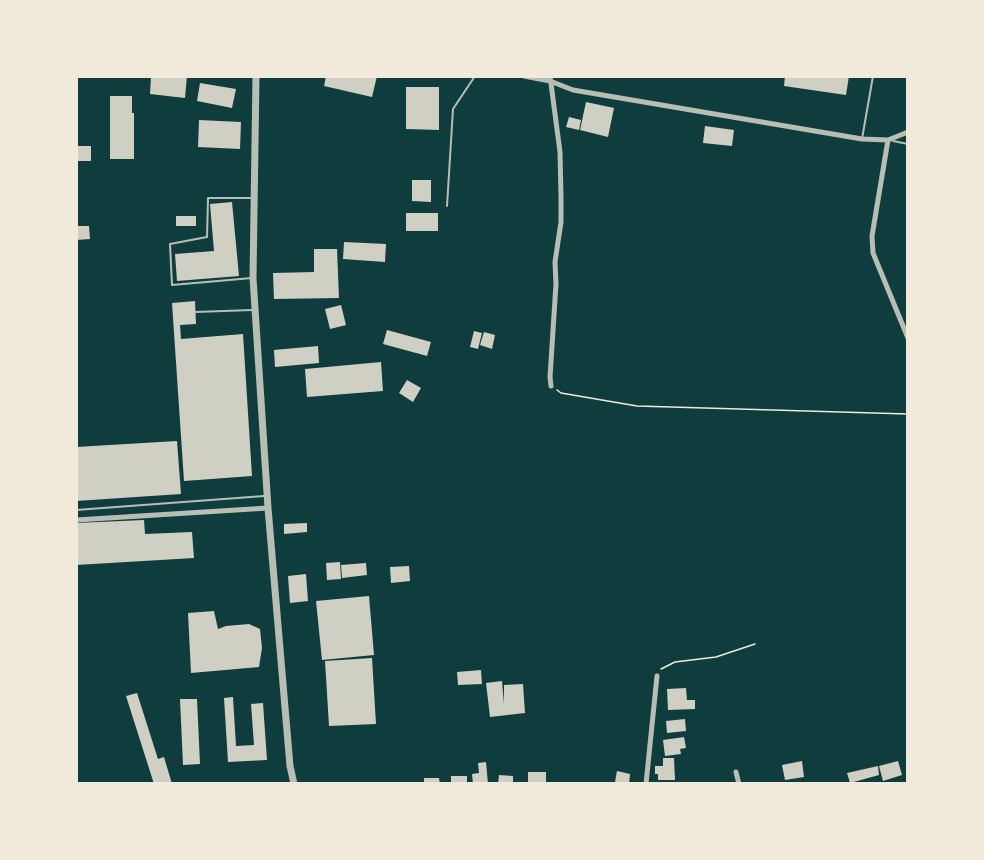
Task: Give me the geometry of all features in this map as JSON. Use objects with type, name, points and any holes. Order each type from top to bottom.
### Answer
[{"type":"street","points":[[248,76],[256,86]]},
{"type":"street","points":[[256,76],[255,310],[267,496],[290,766],[294,783]]},
{"type":"street","points":[[524,76],[550,79],[573,90],[862,139],[888,140],[908,132]]},
{"type":"street","points":[[550,79],[560,152],[561,197],[561,222],[555,262],[551,386]]},
{"type":"street","points":[[888,140],[872,236],[873,253],[908,338]]},
{"type":"street","points":[[76,520],[268,508]]},
{"type":"street","points":[[646,783],[657,676]]},
{"type":"street","points":[[736,772],[739,783]]},
{"type":"lane","points":[[447,206],[453,109],[475,76]]},
{"type":"lane","points":[[862,139],[873,76]]},
{"type":"lane","points":[[888,140],[908,144]]},
{"type":"lane","points":[[254,198],[208,198],[207,237],[170,244],[172,285],[254,278]]},
{"type":"lane","points":[[195,312],[255,310]]},
{"type":"lane","points":[[76,510],[267,496]]},
{"type":"path","points":[[551,386],[561,393],[637,406],[908,414]]},
{"type":"path","points":[[657,676],[660,669],[675,662],[716,657],[755,644]]},
{"type":"building","points":[[151,76],[187,76],[185,98],[150,94]]},
{"type":"building","points":[[326,76],[377,76],[372,97],[324,86]]},
{"type":"building","points":[[785,76],[849,76],[846,95],[784,86]]},
{"type":"building","points":[[200,83],[236,89],[232,108],[197,101]]},
{"type":"building","points":[[406,87],[439,87],[439,130],[406,129]]},
{"type":"building","points":[[110,96],[132,96],[134,159],[110,159]]},
{"type":"building","points":[[586,102],[614,108],[608,137],[580,130]]},
{"type":"building","points":[[569,117],[581,120],[579,130],[566,127]]},
{"type":"building","points":[[199,120],[241,122],[240,149],[198,147]]},
{"type":"building","points":[[705,126],[734,130],[732,146],[703,143]]},
{"type":"building","points":[[76,146],[91,146],[91,161],[76,161]]},
{"type":"building","points":[[412,180],[431,180],[431,202],[412,201]]},
{"type":"building","points":[[232,202],[239,276],[177,281],[175,254],[214,251],[210,204]]},
{"type":"building","points":[[406,213],[438,213],[438,231],[406,231]]},
{"type":"building","points":[[176,216],[196,216],[196,226],[176,226]]},
{"type":"building","points":[[76,226],[89,226],[90,239],[76,240]]},
{"type":"building","points":[[344,242],[386,244],[385,262],[343,259]]},
{"type":"building","points":[[314,249],[337,249],[339,298],[274,299],[273,273],[314,272]]},
{"type":"building","points":[[195,301],[196,324],[180,325],[181,339],[243,334],[252,476],[184,481],[172,303]]},
{"type":"building","points":[[341,305],[346,325],[330,329],[325,309]]},
{"type":"building","points":[[387,330],[431,342],[427,356],[383,344]]},
{"type":"building","points":[[474,331],[482,333],[478,349],[470,347]]},
{"type":"building","points":[[484,332],[495,335],[492,349],[480,345]]},
{"type":"building","points":[[318,346],[319,363],[275,367],[274,350]]},
{"type":"building","points":[[381,362],[383,391],[307,397],[305,369]]},
{"type":"building","points":[[407,380],[421,388],[413,402],[399,393]]},
{"type":"building","points":[[177,441],[181,494],[76,501],[76,447]]},
{"type":"building","points":[[144,520],[145,534],[192,532],[194,558],[76,565],[76,523]]},
{"type":"building","points":[[307,523],[307,532],[284,534],[284,524]]},
{"type":"building","points":[[340,562],[341,579],[327,580],[326,563]]},
{"type":"building","points":[[366,563],[367,575],[342,578],[341,565]]},
{"type":"building","points":[[409,566],[410,581],[391,583],[390,567]]},
{"type":"building","points":[[306,574],[308,601],[290,603],[288,576]]},
{"type":"building","points":[[369,596],[374,655],[322,660],[316,601]]},
{"type":"building","points":[[214,611],[218,629],[249,624],[260,629],[262,648],[259,667],[191,673],[188,613]]},
{"type":"building","points":[[372,658],[376,724],[329,726],[325,661]]},
{"type":"building","points":[[481,670],[482,684],[458,685],[457,672]]},
{"type":"building","points":[[502,681],[504,704],[504,685],[523,684],[525,713],[490,717],[486,683]]},
{"type":"building","points":[[686,688],[687,700],[695,700],[695,709],[668,710],[667,689]]},
{"type":"building","points":[[137,693],[158,759],[164,757],[172,784],[154,784],[126,696]]},
{"type":"building","points":[[233,697],[236,746],[254,745],[251,704],[263,703],[267,760],[228,762],[224,698]]},
{"type":"building","points":[[180,699],[197,699],[200,764],[183,765]]},
{"type":"building","points":[[685,719],[686,731],[667,733],[666,721]]},
{"type":"building","points":[[684,737],[686,748],[680,749],[681,754],[665,756],[663,740]]},
{"type":"building","points":[[663,758],[674,758],[675,780],[658,780],[655,766],[663,766]]},
{"type":"building","points":[[802,761],[804,777],[785,780],[782,765]]},
{"type":"building","points":[[898,761],[902,775],[883,781],[879,766]]},
{"type":"building","points":[[486,762],[488,784],[473,784],[472,774],[479,773],[478,763]]},
{"type":"building","points":[[878,766],[879,775],[850,783],[847,773]]},
{"type":"building","points":[[617,771],[630,774],[629,784],[615,782]]},
{"type":"building","points":[[528,772],[546,772],[546,784],[528,784]]},
{"type":"building","points":[[499,775],[513,776],[513,784],[498,784]]},
{"type":"building","points":[[451,776],[467,776],[467,784],[451,784]]},
{"type":"building","points":[[424,778],[439,778],[440,784],[424,784]]}]
